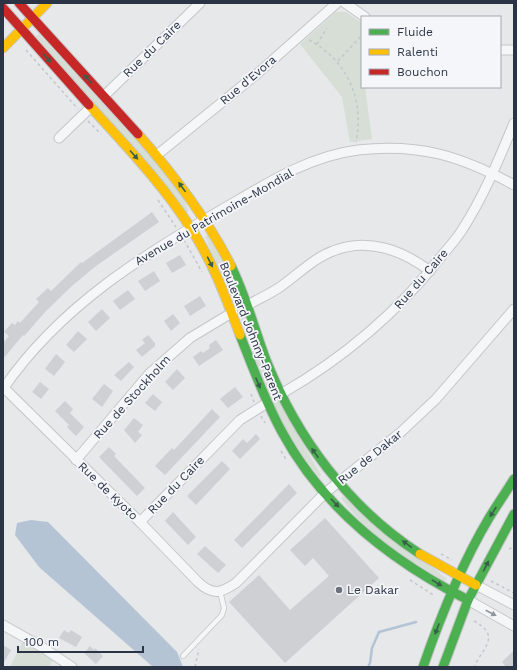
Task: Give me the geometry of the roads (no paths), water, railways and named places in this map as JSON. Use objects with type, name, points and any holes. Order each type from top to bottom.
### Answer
[{"type":"main road","name":"Boulevard Johnny-Parent","points":[[19,3],[157,155],[183,187],[223,251],[248,305],[266,358],[281,394],[301,433],[337,483],[382,526],[408,545],[459,577],[476,585]]},
{"type":"main road","points":[[3,48],[47,3]]},
{"type":"main road","name":"Boulevard Johnny-Parent","points":[[3,8],[146,168],[191,228],[212,266],[233,312],[267,403],[283,434],[325,493],[351,520],[377,543],[411,568],[452,593],[468,600]]},
{"type":"main road","points":[[423,667],[437,626],[459,577],[486,523],[514,479]]},
{"type":"main road","points":[[443,667],[468,600],[514,514]]},
{"type":"street","name":"Rue du Caire","points":[[104,96],[200,3]]},
{"type":"street","name":"Rue d'Evora","points":[[157,155],[301,35],[337,3]]},
{"type":"street","points":[[345,3],[364,16]]},
{"type":"street","points":[[501,50],[514,50]]},
{"type":"street","points":[[59,138],[91,107]]},
{"type":"street","name":"Rue du Caire","points":[[281,394],[331,363],[377,326],[408,296],[430,271],[462,230],[493,174],[514,123]]},
{"type":"street","name":"Avenue du Patrimoine-Mondial","points":[[3,388],[37,347],[69,314],[101,287],[147,254],[286,173],[307,164],[356,150],[410,148],[467,162],[514,185]]},
{"type":"street","points":[[248,305],[278,288],[315,261],[333,251],[351,246],[374,245],[394,250],[416,261],[430,271]]},
{"type":"street","name":"Rue de Dakar","points":[[218,591],[236,583],[325,493],[401,432],[436,399],[514,309]]},
{"type":"street","name":"Rue de Stockholm","points":[[76,460],[155,369],[190,338],[233,312]]},
{"type":"street","name":"Rue de Kyoto","points":[[3,388],[140,522],[206,590],[218,591]]},
{"type":"street","name":"Rue du Caire","points":[[140,522],[240,420],[267,403]]},
{"type":"street","points":[[476,585],[514,605]]},
{"type":"street","points":[[468,600],[514,626]]},
{"type":"street","points":[[3,625],[42,647],[72,667]]},
{"type":"lane","points":[[183,656],[222,615],[224,608],[218,591]]},
{"type":"water","points":[[31,520],[48,522],[177,652],[183,667],[153,667],[39,567],[15,535],[17,523]]},
{"type":"waterway","points":[[368,667],[372,648],[379,632],[416,622]]},
{"type":"place","name":"Le Dakar","points":[[339,590]]}]
